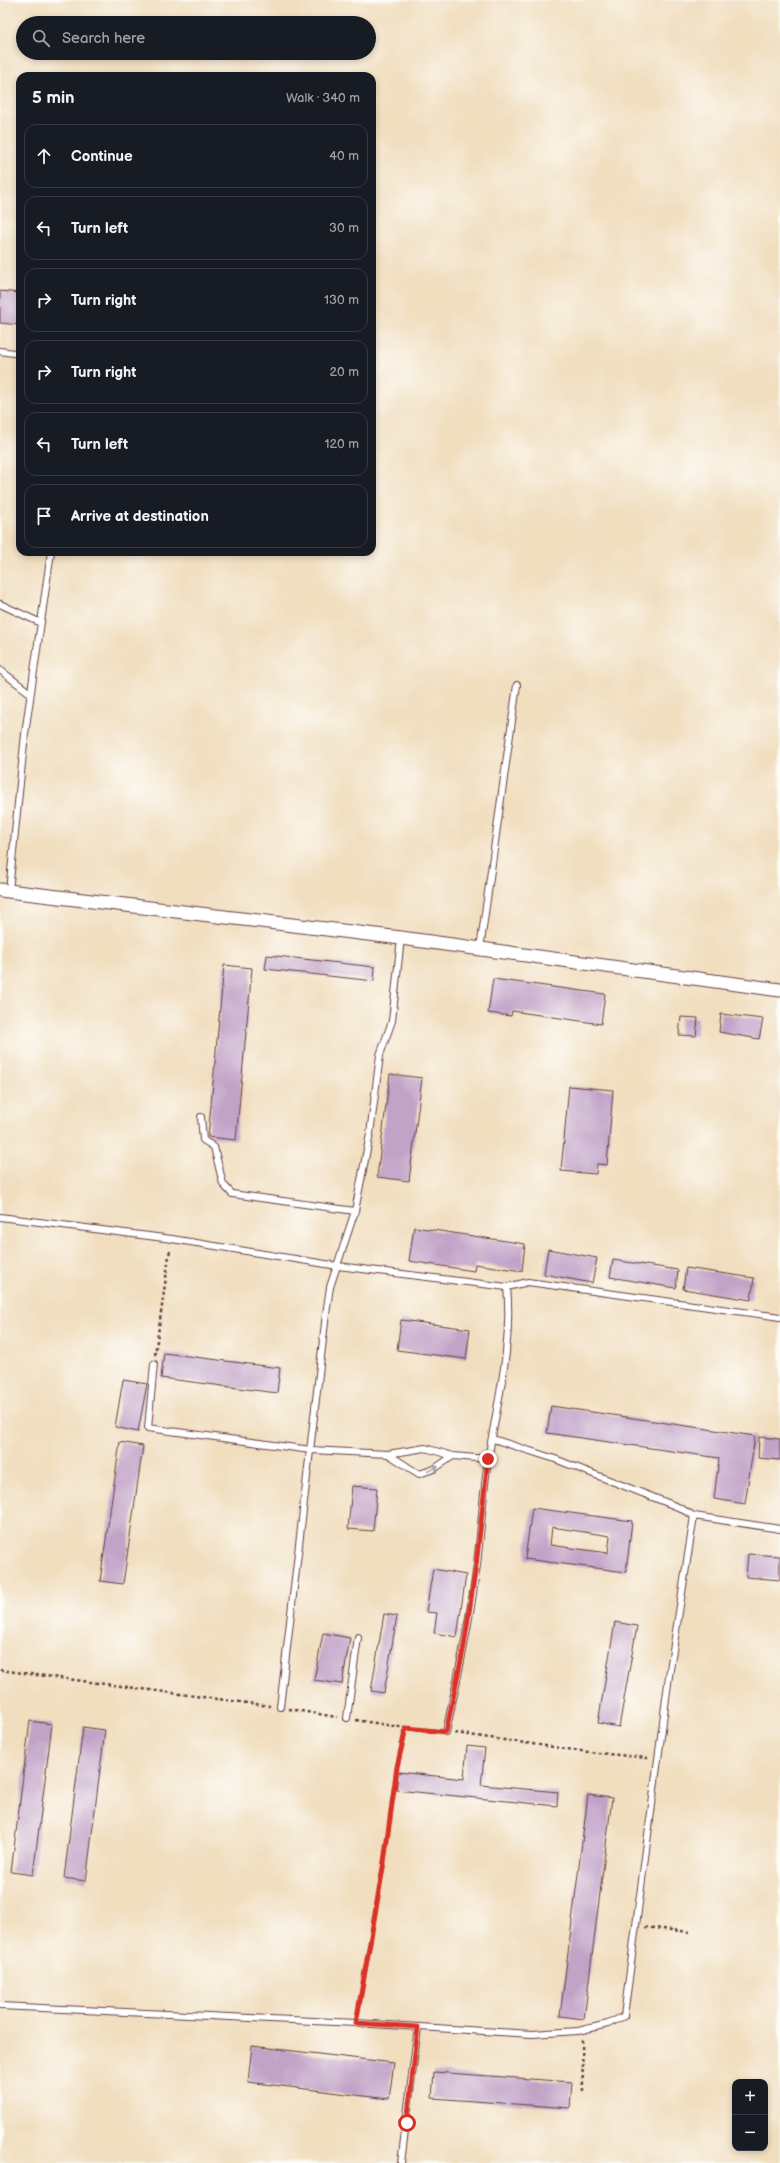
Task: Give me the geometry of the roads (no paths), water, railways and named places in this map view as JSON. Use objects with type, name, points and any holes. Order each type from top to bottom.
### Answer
[{"type":"street","points":[[4,891],[480,948],[780,990]]},
{"type":"lane","points":[[0,351],[16,353]]},
{"type":"lane","points":[[4,891],[30,693],[50,556]]},
{"type":"lane","points":[[0,604],[41,623]]},
{"type":"lane","points":[[0,670],[30,693]]},
{"type":"lane","points":[[480,948],[517,685]]},
{"type":"lane","points":[[280,1707],[330,1287],[355,1211],[370,1134],[380,1055],[392,1021],[401,938]]},
{"type":"lane","points":[[201,1117],[203,1140],[214,1147],[223,1184],[232,1194],[355,1211]]},
{"type":"lane","points":[[0,1217],[172,1239],[338,1266],[507,1287],[528,1282],[780,1317]]},
{"type":"lane","points":[[446,1732],[464,1646],[476,1566],[488,1459],[493,1439],[510,1313],[507,1287]]},
{"type":"lane","points":[[154,1364],[148,1428],[311,1450],[388,1454],[425,1448],[453,1456],[488,1459]]},
{"type":"lane","points":[[493,1439],[555,1459],[678,1507],[694,1516],[780,1529]]},
{"type":"lane","points":[[388,1454],[419,1474],[434,1470],[453,1456]]},
{"type":"lane","points":[[0,2006],[356,2023],[532,2034],[582,2030],[608,2024],[624,2016],[694,1516]]},
{"type":"lane","points":[[347,1718],[358,1637]]},
{"type":"lane","points":[[401,2163],[418,2027]]}]
